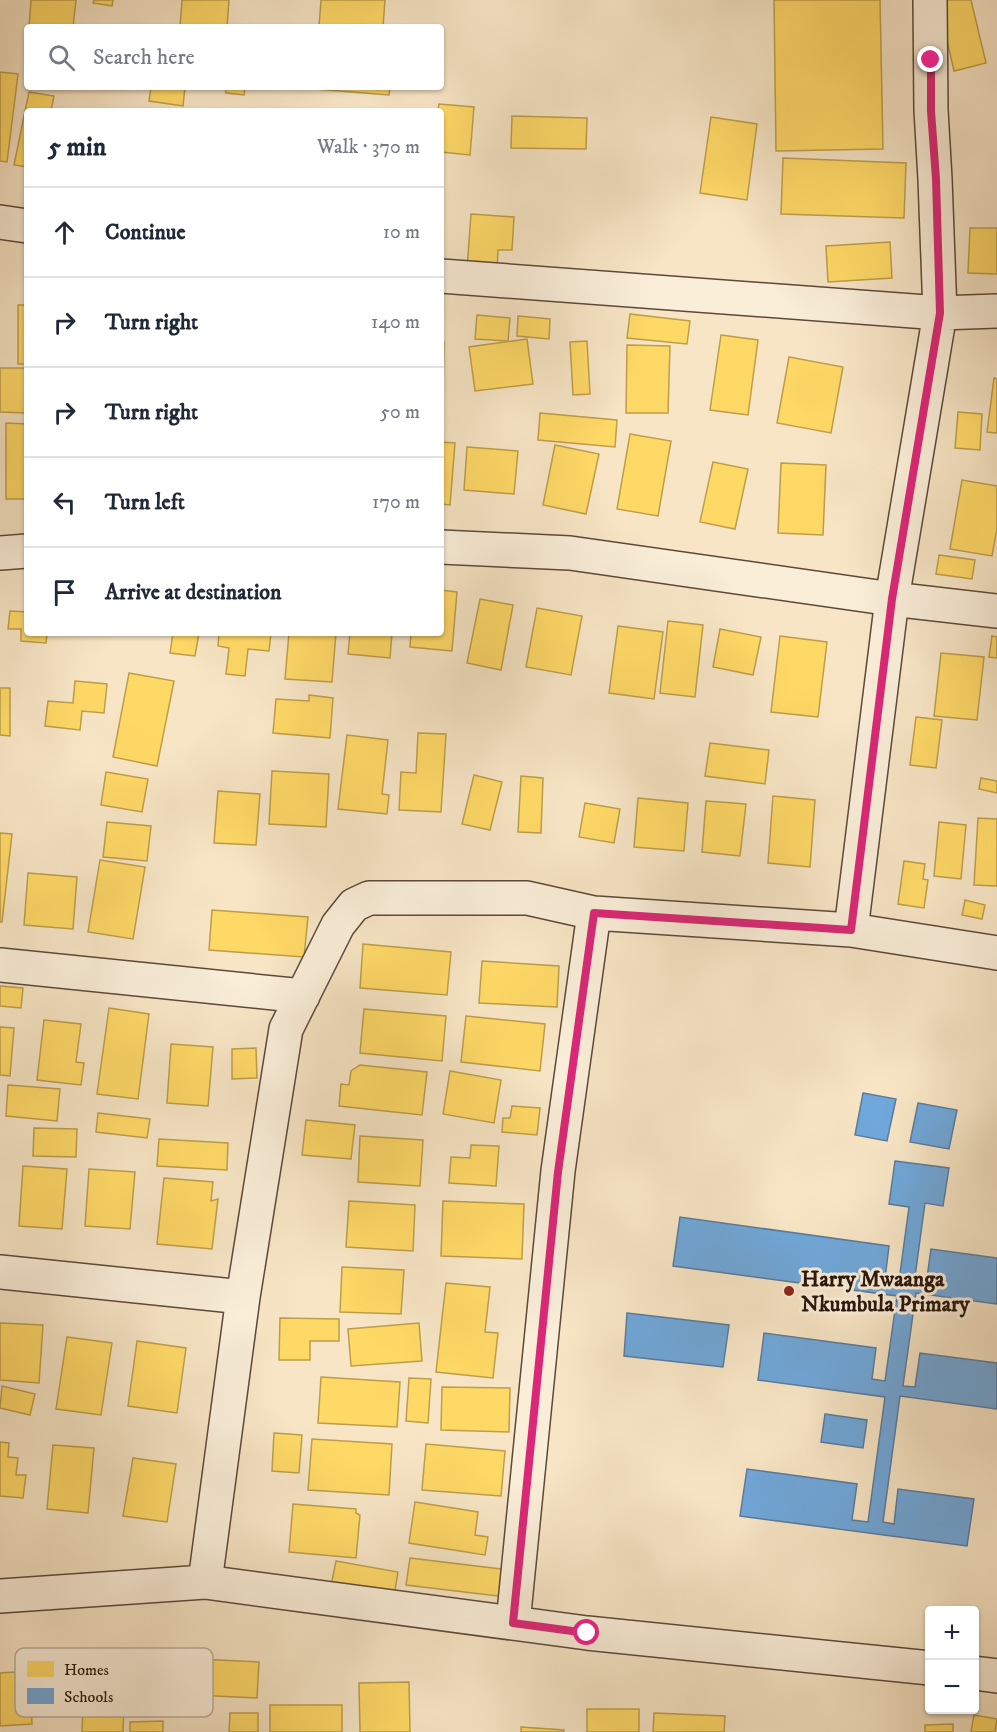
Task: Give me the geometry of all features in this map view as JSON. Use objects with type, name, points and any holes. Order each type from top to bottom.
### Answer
[{"type":"street","points":[[851,930],[892,599],[940,313],[936,179],[931,111],[930,0]]},
{"type":"street","points":[[0,222],[24,226]]},
{"type":"street","points":[[444,276],[940,313],[997,311]]},
{"type":"street","points":[[444,547],[570,553],[892,599],[997,611]]},
{"type":"street","points":[[0,553],[24,551]]},
{"type":"street","points":[[205,1582],[243,1297],[286,1029],[338,925],[354,905],[369,898],[527,898],[594,913],[851,930],[997,952]]},
{"type":"street","points":[[513,1623],[558,1172],[594,913]]},
{"type":"street","points":[[0,966],[303,996]]},
{"type":"street","points":[[0,1272],[243,1297]]},
{"type":"street","points":[[0,1596],[205,1582],[587,1633],[925,1667]]},
{"type":"street","points":[[979,1674],[997,1676]]},
{"type":"building: Homes","points":[[31,0],[76,0],[73,24],[29,24]]},
{"type":"building: Homes","points":[[94,0],[113,0],[112,6],[93,3]]},
{"type":"building: Homes","points":[[182,0],[229,0],[227,24],[180,24]]},
{"type":"building: Homes","points":[[321,0],[385,0],[383,24],[319,24]]},
{"type":"building: Homes","points":[[774,0],[880,0],[883,149],[776,151]]},
{"type":"building: Homes","points":[[938,0],[971,0],[986,63],[954,71]]},
{"type":"building: Homes","points":[[0,72],[18,74],[7,162],[0,161]]},
{"type":"building: Homes","points":[[151,90],[185,90],[183,106],[149,101]]},
{"type":"building: Homes","points":[[226,90],[245,90],[244,95],[226,93]]},
{"type":"building: Homes","points":[[326,90],[390,90],[389,95]]},
{"type":"building: Homes","points":[[29,92],[54,96],[52,108],[26,108]]},
{"type":"building: Homes","points":[[439,104],[474,107],[470,155],[444,152],[444,108],[438,108]]},
{"type":"building: Homes","points":[[24,116],[24,167],[14,165]]},
{"type":"building: Homes","points":[[512,116],[587,118],[586,149],[511,148]]},
{"type":"building: Homes","points":[[711,117],[757,124],[747,200],[700,193]]},
{"type":"building: Homes","points":[[783,158],[906,163],[904,218],[781,214]]},
{"type":"building: Homes","points":[[471,214],[514,217],[512,250],[498,250],[497,271],[467,269]]},
{"type":"building: Homes","points":[[970,228],[997,228],[997,274],[968,273]]},
{"type":"building: Homes","points":[[890,242],[892,278],[828,282],[826,246]]},
{"type":"building: Homes","points":[[18,305],[24,305],[24,364],[18,364]]},
{"type":"building: Homes","points":[[630,314],[690,321],[687,344],[627,338]]},
{"type":"building: Homes","points":[[477,315],[510,318],[508,341],[475,339]]},
{"type":"building: Homes","points":[[518,316],[550,319],[549,339],[517,336]]},
{"type":"building: Homes","points":[[721,335],[758,340],[748,415],[710,410]]},
{"type":"building: Homes","points":[[527,339],[533,384],[475,391],[469,347]]},
{"type":"building: Homes","points":[[587,341],[590,394],[573,395],[570,342]]},
{"type":"building: Homes","points":[[627,345],[670,346],[668,413],[626,413]]},
{"type":"building: Homes","points":[[789,357],[843,367],[831,433],[777,423]]},
{"type":"building: Homes","points":[[0,368],[24,368],[24,413],[0,412]]},
{"type":"building: Homes","points":[[994,378],[997,379],[997,433],[987,432]]},
{"type":"building: Homes","points":[[958,412],[982,414],[980,450],[955,448]]},
{"type":"building: Homes","points":[[540,413],[617,420],[615,447],[538,440]]},
{"type":"building: Homes","points":[[6,423],[24,424],[24,499],[6,499]]},
{"type":"building: Homes","points":[[630,434],[671,441],[658,516],[617,509]]},
{"type":"building: Homes","points":[[444,442],[455,443],[450,505],[444,504]]},
{"type":"building: Homes","points":[[555,445],[599,454],[586,514],[543,505]]},
{"type":"building: Homes","points":[[467,447],[518,451],[514,494],[464,490]]},
{"type":"building: Homes","points":[[713,462],[748,469],[735,529],[700,522]]},
{"type":"building: Homes","points":[[781,463],[826,465],[823,535],[778,533]]},
{"type":"building: Homes","points":[[962,480],[997,486],[997,529],[992,556],[950,549]]},
{"type":"building: Homes","points":[[939,555],[975,560],[972,579],[936,574]]},
{"type":"building: Homes","points":[[444,590],[457,592],[452,651],[410,647],[411,636],[444,636]]},
{"type":"building: Homes","points":[[480,599],[513,605],[501,670],[467,663]]},
{"type":"building: Homes","points":[[537,608],[582,616],[571,675],[526,667]]},
{"type":"building: Homes","points":[[10,611],[24,612],[24,636],[47,636],[46,643],[21,641],[21,629],[8,629]]},
{"type":"building: Homes","points":[[668,621],[703,625],[695,697],[660,693]]},
{"type":"building: Homes","points":[[618,626],[663,632],[654,699],[609,693]]},
{"type":"building: Homes","points":[[720,629],[761,637],[753,675],[713,667]]},
{"type":"building: Homes","points":[[173,636],[198,636],[195,656],[170,653]]},
{"type":"building: Homes","points":[[219,636],[271,636],[269,651],[248,649],[245,676],[226,674],[229,648],[218,646]]},
{"type":"building: Homes","points":[[289,636],[336,636],[332,682],[285,679]]},
{"type":"building: Homes","points":[[350,636],[392,636],[390,658],[348,654]]},
{"type":"building: Homes","points":[[780,636],[827,642],[818,717],[771,712]]},
{"type":"building: Homes","points":[[992,636],[997,637],[997,658],[989,657]]},
{"type":"building: Homes","points":[[941,653],[984,657],[977,720],[934,716]]},
{"type":"building: Homes","points":[[129,673],[174,681],[157,766],[113,757]]},
{"type":"building: Homes","points":[[75,681],[107,684],[104,713],[82,711],[80,730],[45,726],[48,701],[73,703]]},
{"type":"building: Homes","points":[[0,688],[10,688],[10,736],[0,735]]},
{"type":"building: Homes","points":[[309,695],[333,698],[330,738],[273,733],[276,699],[309,701]]},
{"type":"building: Homes","points":[[916,717],[942,720],[936,768],[910,765]]},
{"type":"building: Homes","points":[[418,733],[446,734],[441,812],[399,810],[401,772],[416,773]]},
{"type":"building: Homes","points":[[347,735],[388,740],[382,794],[389,795],[387,814],[338,809]]},
{"type":"building: Homes","points":[[710,743],[769,750],[765,784],[705,776]]},
{"type":"building: Homes","points":[[272,771],[329,774],[326,827],[269,824]]},
{"type":"building: Homes","points":[[106,772],[148,779],[142,812],[101,805]]},
{"type":"building: Homes","points":[[474,775],[502,782],[490,830],[462,824]]},
{"type":"building: Homes","points":[[521,776],[543,778],[541,833],[518,832]]},
{"type":"building: Homes","points":[[981,778],[997,781],[997,793],[979,789]]},
{"type":"building: Homes","points":[[218,791],[260,794],[256,845],[214,843]]},
{"type":"building: Homes","points":[[773,796],[815,800],[810,867],[768,863]]},
{"type":"building: Homes","points":[[638,798],[688,803],[684,851],[634,847]]},
{"type":"building: Homes","points":[[706,801],[746,804],[740,856],[702,852]]},
{"type":"building: Homes","points":[[585,803],[620,809],[614,843],[579,837]]},
{"type":"building: Homes","points":[[978,818],[997,819],[997,886],[974,885]]},
{"type":"building: Homes","points":[[107,822],[151,826],[147,861],[103,857]]},
{"type":"building: Homes","points":[[939,822],[966,825],[961,879],[934,876]]},
{"type":"building: Homes","points":[[0,833],[12,834],[2,922],[0,922]]},
{"type":"building: Homes","points":[[100,860],[145,867],[133,939],[88,932]]},
{"type":"building: Homes","points":[[904,861],[925,864],[923,879],[928,880],[924,908],[898,904]]},
{"type":"building: Homes","points":[[28,873],[77,877],[73,929],[24,925]]},
{"type":"building: Homes","points":[[965,900],[985,905],[982,919],[962,915]]},
{"type":"building: Homes","points":[[212,910],[308,917],[304,957],[209,950]]},
{"type":"building: Homes","points":[[363,944],[451,952],[447,995],[360,988]]},
{"type":"building: Homes","points":[[482,961],[559,966],[557,1007],[479,1003]]},
{"type":"building: Homes","points":[[0,986],[23,988],[21,1008],[0,1006]]},
{"type":"building: Homes","points":[[109,1008],[149,1014],[138,1099],[97,1094]]},
{"type":"building: Homes","points":[[364,1009],[446,1016],[442,1061],[360,1053]]},
{"type":"building: Homes","points":[[466,1016],[545,1024],[540,1071],[461,1062]]},
{"type":"building: Homes","points":[[44,1020],[81,1024],[76,1062],[84,1063],[81,1085],[37,1080]]},
{"type":"building: Homes","points":[[0,1027],[14,1028],[10,1076],[0,1075]]},
{"type":"building: Homes","points":[[171,1044],[213,1047],[208,1106],[167,1103]]},
{"type":"building: Homes","points":[[256,1048],[257,1078],[232,1079],[232,1049]]},
{"type":"building: Homes","points":[[360,1065],[427,1072],[422,1115],[339,1106],[341,1084],[349,1085],[351,1071]]},
{"type":"building: Homes","points":[[450,1071],[501,1080],[494,1123],[443,1114]]},
{"type":"building: Homes","points":[[8,1085],[60,1089],[57,1121],[6,1116]]},
{"type":"building: Homes","points":[[512,1106],[540,1108],[537,1135],[502,1132],[503,1118],[510,1118]]},
{"type":"building: Homes","points":[[98,1113],[150,1119],[147,1138],[96,1132]]},
{"type":"building: Homes","points":[[306,1120],[355,1125],[351,1159],[302,1155]]},
{"type":"building: Homes","points":[[34,1128],[77,1129],[76,1157],[33,1156]]},
{"type":"building: Homes","points":[[360,1136],[423,1140],[420,1186],[358,1182]]},
{"type":"building: Homes","points":[[159,1139],[228,1143],[227,1170],[157,1166]]},
{"type":"building: Homes","points":[[471,1145],[499,1146],[496,1186],[449,1183],[451,1157],[470,1158]]},
{"type":"building: Homes","points":[[23,1166],[67,1169],[62,1229],[19,1226]]},
{"type":"building: Homes","points":[[89,1169],[135,1172],[130,1229],[85,1226]]},
{"type":"building: Homes","points":[[164,1178],[213,1182],[211,1201],[218,1199],[212,1249],[157,1244]]},
{"type":"building: Homes","points":[[349,1201],[415,1205],[413,1251],[346,1247]]},
{"type":"building: Homes","points":[[443,1201],[524,1204],[522,1259],[441,1256]]},
{"type":"building: Homes","points":[[342,1267],[404,1270],[401,1314],[340,1312]]},
{"type":"building: Homes","points":[[446,1283],[490,1287],[485,1332],[498,1333],[493,1378],[436,1372]]},
{"type":"building: Homes","points":[[280,1318],[339,1319],[339,1341],[310,1341],[310,1360],[279,1360]]},
{"type":"building: Homes","points":[[0,1323],[43,1325],[39,1383],[0,1380]]},
{"type":"building: Homes","points":[[419,1323],[422,1361],[351,1366],[348,1329]]},
{"type":"building: Homes","points":[[67,1337],[112,1343],[101,1415],[56,1409]]},
{"type":"building: Homes","points":[[137,1341],[186,1348],[177,1413],[128,1406]]},
{"type":"building: Homes","points":[[321,1377],[400,1382],[397,1427],[318,1423]]},
{"type":"building: Homes","points":[[409,1378],[431,1379],[428,1423],[406,1421]]},
{"type":"building: Homes","points":[[2,1386],[35,1394],[30,1415],[0,1408]]},
{"type":"building: Homes","points":[[442,1387],[510,1388],[509,1432],[441,1430]]},
{"type":"building: Homes","points":[[274,1433],[302,1435],[299,1473],[272,1471]]},
{"type":"building: Homes","points":[[312,1439],[392,1444],[389,1495],[308,1490]]},
{"type":"building: Homes","points":[[0,1442],[9,1443],[8,1457],[18,1458],[16,1475],[26,1475],[23,1498],[0,1496]]},
{"type":"building: Homes","points":[[426,1444],[505,1451],[501,1496],[422,1490]]},
{"type":"building: Homes","points":[[53,1445],[94,1448],[88,1513],[47,1509]]},
{"type":"building: Homes","points":[[133,1458],[176,1464],[167,1522],[123,1516]]},
{"type":"building: Homes","points":[[415,1502],[478,1512],[475,1535],[488,1537],[485,1555],[409,1543]]},
{"type":"building: Homes","points":[[293,1504],[356,1509],[356,1513],[360,1515],[356,1558],[289,1552]]},
{"type":"building: Homes","points":[[410,1558],[509,1570],[506,1597],[406,1585]]},
{"type":"building: Homes","points":[[336,1561],[398,1572],[393,1602],[330,1591]]},
{"type":"building: Homes","points":[[213,1660],[259,1662],[257,1698],[213,1696]]},
{"type":"building: Homes","points":[[15,1672],[15,1717],[32,1717],[32,1724],[0,1726],[0,1673]]},
{"type":"building: Homes","points":[[409,1682],[410,1732],[360,1732],[359,1683]]},
{"type":"building: Homes","points":[[270,1705],[342,1705],[342,1732],[270,1732]]},
{"type":"building: Homes","points":[[587,1709],[639,1709],[639,1732],[587,1732]]},
{"type":"building: Homes","points":[[230,1713],[258,1713],[258,1732],[229,1732]]},
{"type":"building: Homes","points":[[654,1713],[725,1716],[724,1732],[653,1732]]},
{"type":"building: Homes","points":[[974,1715],[997,1719],[995,1732],[971,1732]]},
{"type":"building: Homes","points":[[83,1717],[124,1717],[123,1732],[82,1732]]},
{"type":"building: Homes","points":[[163,1721],[163,1732],[130,1732],[130,1722]]},
{"type":"building: Homes","points":[[953,1724],[953,1732],[925,1732],[925,1725]]},
{"type":"building: Homes","points":[[521,1727],[564,1730],[564,1732],[521,1732]]},
{"type":"building: Schools","points":[[863,1093],[896,1099],[887,1141],[855,1135]]},
{"type":"building: Schools","points":[[918,1103],[957,1110],[949,1149],[910,1142]]},
{"type":"building: Schools","points":[[895,1161],[949,1168],[943,1206],[925,1203],[914,1284],[926,1285],[931,1249],[997,1258],[997,1304],[916,1293],[903,1386],[915,1387],[920,1353],[997,1363],[997,1409],[900,1396],[883,1522],[894,1524],[898,1489],[974,1499],[967,1546],[740,1516],[747,1469],[857,1484],[852,1520],[868,1522],[885,1397],[758,1380],[764,1333],[876,1348],[872,1379],[885,1381],[897,1296],[673,1266],[680,1217],[889,1246],[885,1279],[899,1281],[909,1207],[889,1204]]},
{"type":"building: Schools","points":[[627,1313],[729,1325],[723,1367],[624,1356]]},
{"type":"building: Schools","points":[[825,1414],[867,1420],[863,1448],[821,1442]]},
{"type":"place","name":"Harry Mwaanga Nkumbula Primary","points":[[789,1291]]},
{"type":"route","points":[[587,1633],[513,1623],[558,1172],[594,913],[851,930],[892,599],[940,313],[936,179],[931,111],[931,60]]}]
